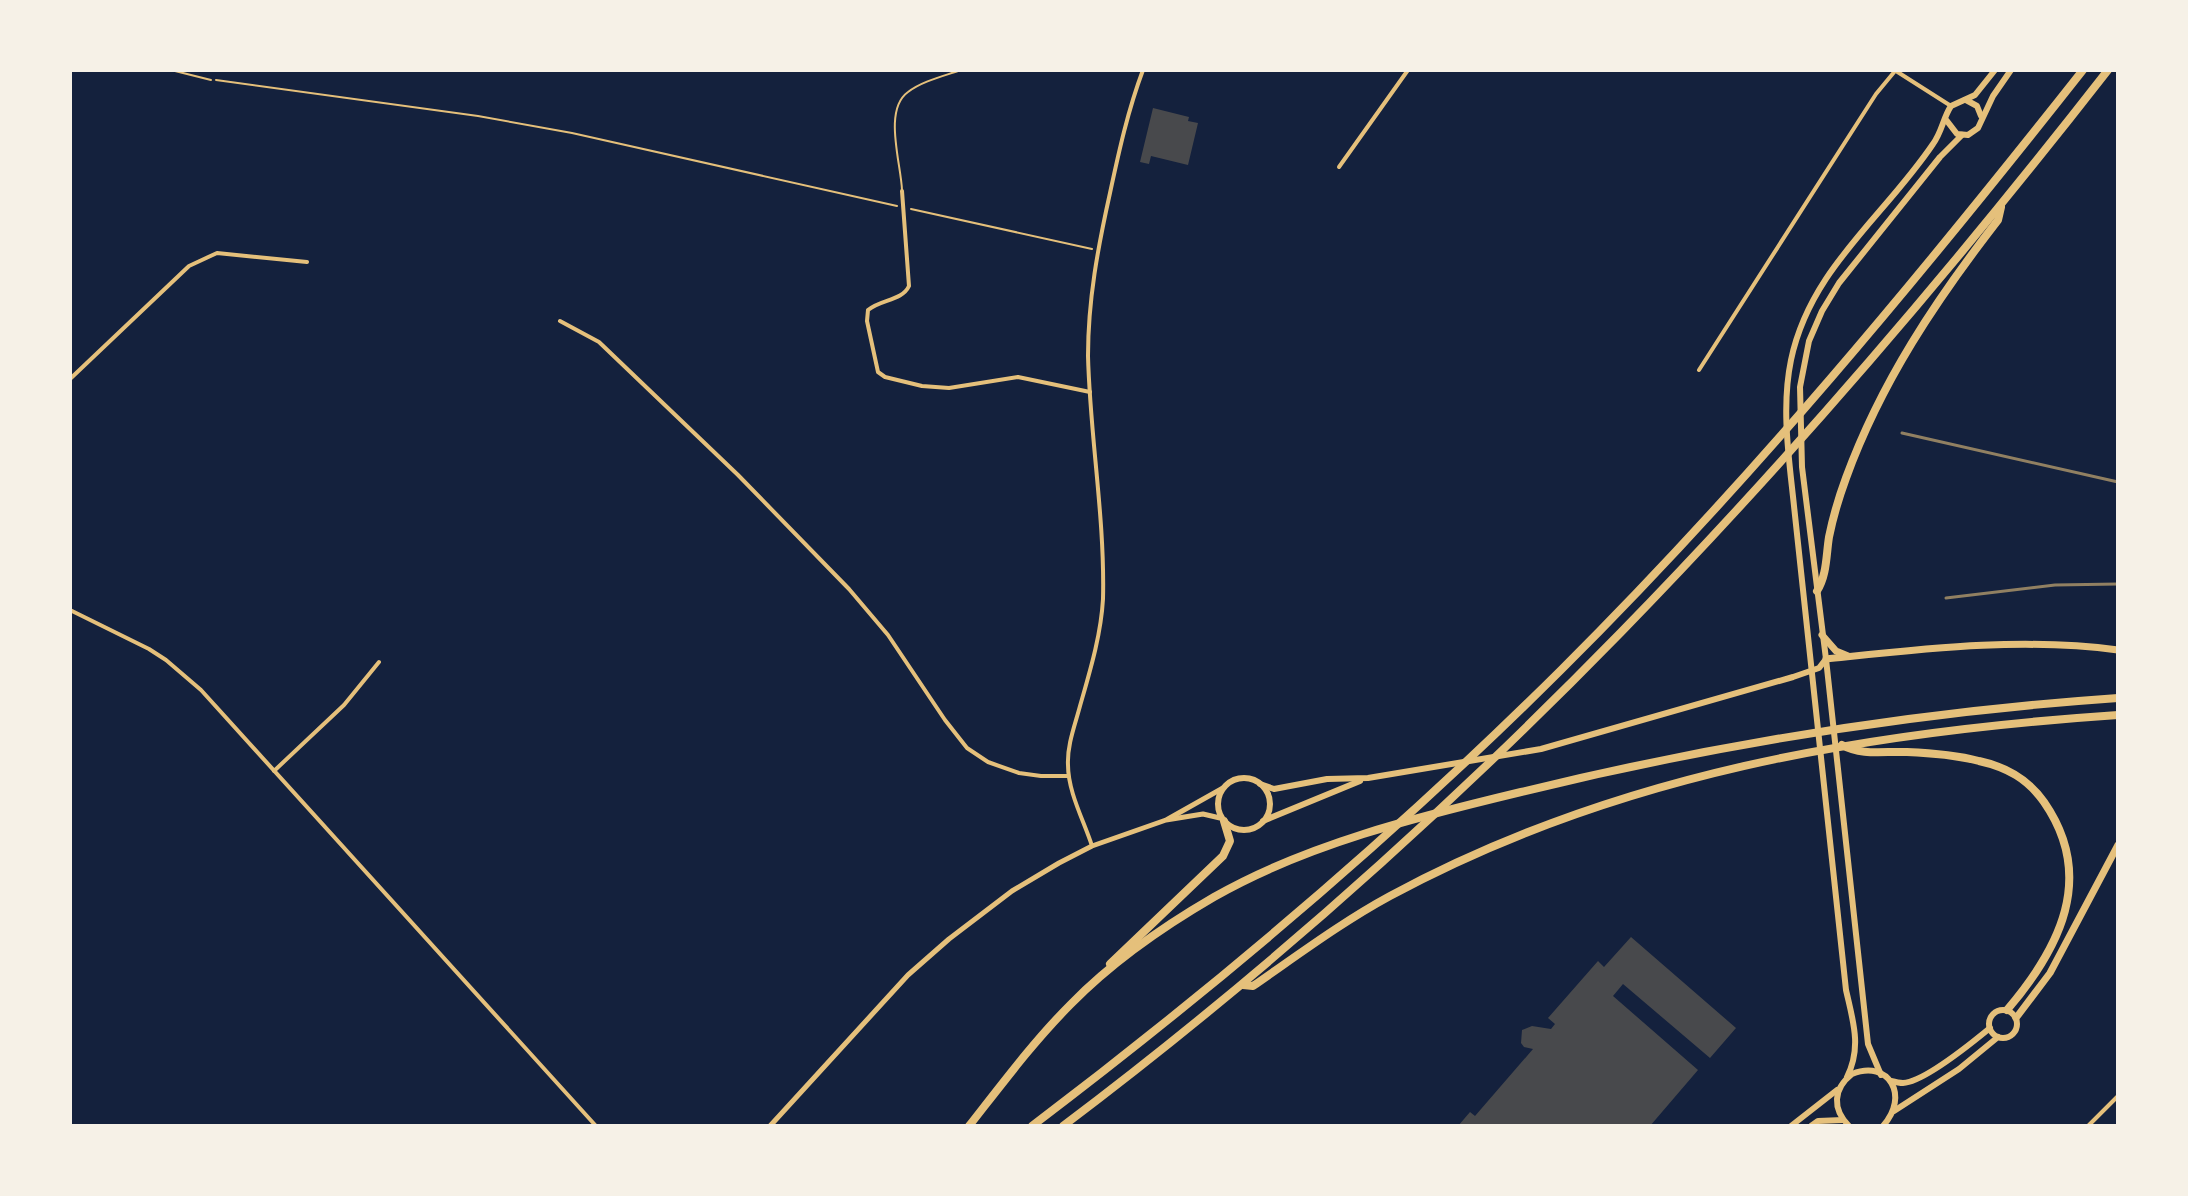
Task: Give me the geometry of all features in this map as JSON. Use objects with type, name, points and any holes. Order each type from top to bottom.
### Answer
[{"type":"highway","points":[[1032,1126],[1184,1008],[1352,866],[1502,728],[1637,592],[1760,459],[1960,226],[2083,70]]},
{"type":"highway","points":[[1063,1126],[1242,985],[1388,858],[1536,719],[1642,613],[1800,443],[2001,206],[2108,70]]},
{"type":"highway","points":[[1817,591],[1824,581],[1829,538],[1841,492],[1880,398],[1920,327],[1998,220],[2001,206]]},
{"type":"highway","points":[[1084,992],[1154,936],[1244,880],[1331,846],[1461,807],[1583,777],[1774,738],[1946,713],[2118,698]]},
{"type":"highway","points":[[1242,985],[1253,986],[1387,898],[1515,837],[1658,786],[1842,745],[2118,715]]},
{"type":"highway","points":[[1842,745],[1856,753],[1923,753],[1990,763],[2023,779],[2051,811],[2067,847],[2068,901],[2056,935],[2040,966],[2007,1010]]},
{"type":"highway","points":[[969,1126],[1034,1045],[1129,945],[1223,856],[1230,841],[1222,819]]},
{"type":"main road","points":[[1791,1126],[1840,1087],[1856,1054],[1856,1035],[1846,990],[1794,506],[1787,437],[1787,391],[1799,332],[1821,286],[1869,221],[1932,146],[1951,106],[1975,95],[1995,70]]},
{"type":"main road","points":[[1881,1075],[1868,1044],[1826,659],[1828,648],[1822,635],[1805,491],[1799,429],[1802,373],[1809,341],[1839,283],[1940,157],[1962,135],[1976,131],[1981,116],[2011,70]]},
{"type":"main road","points":[[1966,100],[1975,104],[1981,116]]},
{"type":"main road","points":[[1946,120],[1952,131],[1962,135]]},
{"type":"main road","points":[[1260,784],[1274,789],[1327,779],[1368,778],[1443,767],[1579,740],[1819,668],[1826,659],[2010,644],[2079,645],[2118,650]]},
{"type":"main road","points":[[1828,648],[1852,656]]},
{"type":"main road","points":[[1260,823],[1267,814],[1270,802],[1267,790],[1252,779],[1239,778],[1223,788],[1218,804],[1222,819],[1242,830],[1260,823],[1368,778]]},
{"type":"main road","points":[[2016,1018],[2050,973],[2118,845]]},
{"type":"main road","points":[[1889,1081],[1903,1083],[1916,1079],[1962,1052],[1990,1028],[1993,1014],[2007,1010],[2016,1018],[2017,1026],[2007,1038],[1998,1037],[1990,1028]]},
{"type":"main road","points":[[1883,1126],[1894,1111],[1959,1069],[1998,1037]]},
{"type":"main road","points":[[1847,1077],[1867,1070],[1881,1075],[1889,1081],[1896,1096],[1894,1111]]},
{"type":"main road","points":[[1840,1087],[1836,1105],[1849,1126]]},
{"type":"main road","points":[[1811,1126],[1818,1121],[1843,1120]]},
{"type":"street","points":[[1092,846],[1068,776],[1070,742],[1100,626],[1103,581],[1090,392],[1089,313],[1097,251],[1127,120],[1143,70]]},
{"type":"street","points":[[1339,167],[1408,70]]},
{"type":"street","points":[[1699,370],[1876,94],[1895,70],[1951,106]]},
{"type":"street","points":[[902,191],[909,286],[900,296],[877,302],[868,310],[867,321],[878,372],[885,377],[933,387],[973,386],[1018,377],[1090,392]]},
{"type":"street","points":[[70,379],[200,259],[227,253],[307,262]]},
{"type":"street","points":[[560,321],[599,342],[821,559],[888,635],[967,748],[988,762],[1019,773],[1068,776]]},
{"type":"street","points":[[70,610],[137,642],[182,672],[222,712],[596,1126]]},
{"type":"street","points":[[274,771],[344,705],[379,662]]},
{"type":"street","points":[[1166,820],[1223,788]]},
{"type":"street","points":[[770,1126],[892,991],[937,949],[1012,891],[1092,846],[1166,820],[1203,814],[1222,819]]},
{"type":"street","points":[[2088,1126],[2118,1096]]},
{"type":"lane","points":[[171,70],[211,80]]},
{"type":"lane","points":[[902,191],[894,122],[897,106],[908,91],[961,70]]},
{"type":"path","points":[[211,80],[432,107],[493,118],[1097,251]]},
{"type":"building","points":[[1153,108],[1189,117],[1188,121],[1198,123],[1188,165],[1151,156],[1149,164],[1140,162]]},
{"type":"building","points":[[1631,937],[1736,1028],[1710,1058],[1623,984],[1613,996],[1698,1070],[1650,1126],[1458,1126],[1470,1112],[1475,1116],[1533,1049],[1521,1043],[1522,1030],[1532,1026],[1551,1029],[1555,1024],[1548,1018],[1598,961],[1604,967]]},
{"type":"railway","points":[[1902,433],[2118,482]]},
{"type":"railway","points":[[1946,598],[2055,585],[2118,584]]}]
